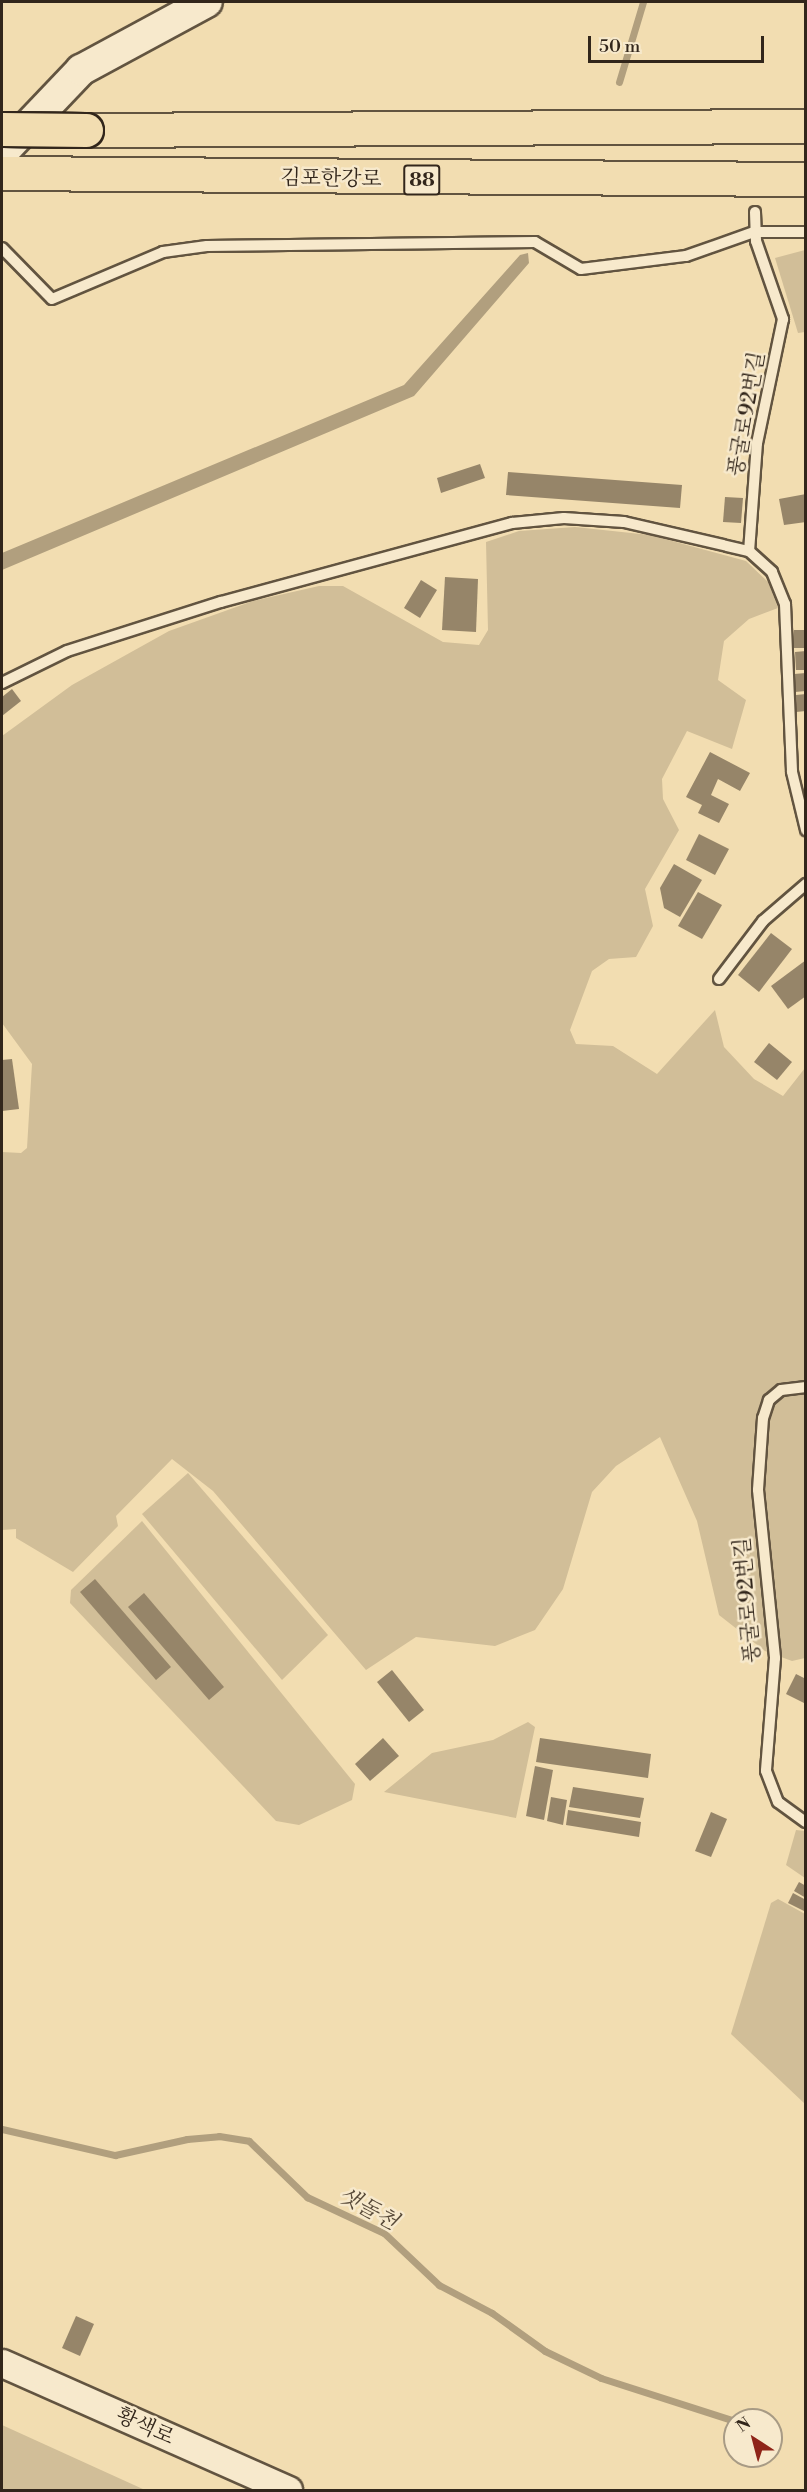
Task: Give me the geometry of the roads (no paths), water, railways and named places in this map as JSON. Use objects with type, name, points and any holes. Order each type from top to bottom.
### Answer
[{"type":"highway","points":[[2,129],[806,126]]},
{"type":"highway","name":"김포한강로","points":[[2,173],[39,171],[325,179],[806,180]]},
{"type":"main road","points":[[2,153],[81,70],[207,2]]},
{"type":"street","name":"황색로","points":[[2,2364],[288,2490]]},
{"type":"lane","name":"풍굴로92번길","points":[[749,551],[757,443],[783,319],[754,232],[755,212]]},
{"type":"lane","points":[[2,248],[52,299],[163,252],[207,246],[535,242],[581,269],[687,256],[754,232],[806,232]]},
{"type":"lane","points":[[2,683],[67,651],[221,602],[512,523],[564,518],[624,522],[749,551],[772,572],[785,604],[791,761],[806,830]]},
{"type":"lane","points":[[719,979],[763,921],[806,884]]},
{"type":"lane","name":"풍굴로92번길","points":[[806,1387],[781,1390],[770,1400],[763,1418],[758,1490],[775,1658],[766,1771],[778,1802],[806,1822]]},
{"type":"waterway","points":[[619,82],[643,2]]},
{"type":"waterway","name":"샛돌천","points":[[2,2129],[115,2155],[187,2139],[219,2136],[249,2141],[307,2197],[384,2233],[439,2285],[492,2313],[545,2351],[601,2378],[723,2417]]}]
